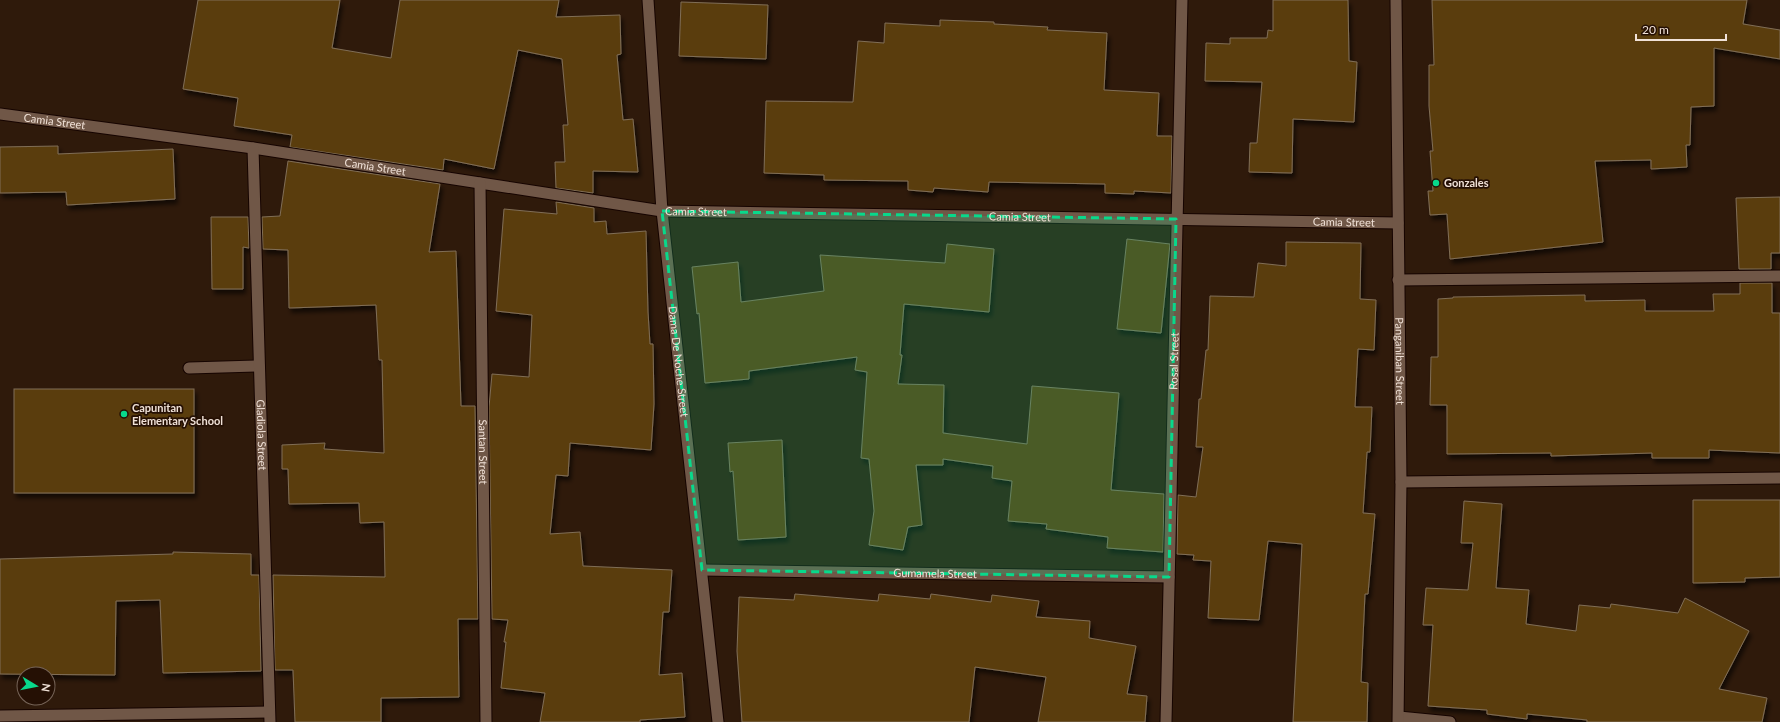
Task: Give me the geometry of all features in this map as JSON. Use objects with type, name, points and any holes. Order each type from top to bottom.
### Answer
[{"type":"street","name":"Dama De Noche Street","points":[[648,0],[662,211],[718,722]]},
{"type":"street","name":"Rosal Street","points":[[1166,722],[1182,0]]},
{"type":"street","name":"Panganiban Street","points":[[1396,0],[1401,482],[1399,719]]},
{"type":"street","name":"Camia Street","points":[[0,114],[254,148],[662,211],[1398,223]]},
{"type":"street","name":"Gladiola Street","points":[[254,148],[270,717]]},
{"type":"street","name":"Santan Street","points":[[480,183],[486,722]]},
{"type":"street","points":[[1398,280],[1780,276]]},
{"type":"street","points":[[189,368],[259,366]]},
{"type":"street","points":[[1401,482],[1780,478]]},
{"type":"street","name":"Gumamela Street","points":[[702,570],[1169,577]]},
{"type":"street","points":[[0,716],[270,717]]},
{"type":"street","points":[[1399,719],[1450,722]]},
{"type":"highlighted area","points":[[662,211],[1176,219],[1169,577],[702,570]]},
{"type":"building","points":[[198,0],[340,0],[332,48],[391,58],[400,0],[559,0],[556,17],[620,15],[621,54],[617,55],[623,120],[633,119],[638,172],[593,171],[593,193],[556,188],[555,162],[565,162],[563,125],[568,125],[562,59],[518,50],[494,169],[444,159],[443,170],[290,147],[292,135],[234,126],[238,98],[183,89]]},
{"type":"building","points":[[1273,0],[1348,0],[1349,61],[1357,62],[1354,122],[1293,119],[1292,173],[1249,172],[1250,143],[1257,143],[1262,82],[1205,81],[1206,43],[1230,44],[1230,38],[1267,38],[1268,30],[1273,31]]},
{"type":"building","points":[[1432,0],[1747,0],[1743,24],[1780,30],[1780,59],[1714,48],[1714,106],[1691,107],[1690,145],[1686,145],[1687,167],[1651,169],[1651,160],[1595,161],[1603,242],[1450,259],[1447,214],[1430,215],[1428,191],[1433,191],[1430,151],[1433,151],[1429,106],[1429,65],[1434,65]]},
{"type":"building","points":[[681,2],[768,5],[766,59],[679,56]]},
{"type":"building","points":[[940,20],[994,22],[994,24],[1048,27],[1047,30],[1107,33],[1104,90],[1159,93],[1157,136],[1172,136],[1171,193],[1134,191],[1134,194],[1105,193],[1105,184],[989,182],[988,192],[934,188],[933,192],[908,190],[908,181],[824,180],[824,175],[764,173],[766,101],[853,102],[858,41],[884,43],[885,23],[940,26]]},
{"type":"building","points":[[58,146],[58,154],[173,149],[175,199],[67,205],[66,192],[0,193],[0,147]]},
{"type":"building","points":[[288,161],[440,184],[429,252],[456,251],[461,406],[475,406],[478,619],[458,619],[459,697],[381,698],[381,722],[295,722],[293,670],[275,670],[273,575],[385,577],[384,522],[360,523],[359,503],[289,504],[288,469],[282,469],[282,445],[325,443],[324,449],[384,453],[382,360],[379,360],[376,305],[289,308],[288,250],[263,249],[262,217],[280,216]]},
{"type":"building","points":[[1780,197],[1780,253],[1771,253],[1771,269],[1739,269],[1736,198]]},
{"type":"building","points":[[556,202],[594,208],[594,222],[606,221],[607,234],[646,231],[648,312],[650,344],[653,344],[654,404],[651,450],[570,443],[568,476],[556,475],[550,534],[580,532],[583,566],[672,570],[669,612],[663,612],[659,675],[682,673],[685,717],[640,720],[640,722],[540,722],[545,693],[501,688],[506,642],[504,642],[508,620],[492,619],[489,407],[492,374],[529,377],[532,315],[496,311],[504,209],[557,214]]},
{"type":"building","points":[[211,217],[248,217],[249,248],[243,247],[243,289],[212,289]]},
{"type":"building","points":[[1127,239],[1170,244],[1161,333],[1117,329]]},
{"type":"building","points":[[1286,242],[1361,243],[1360,299],[1376,300],[1374,350],[1358,349],[1355,407],[1372,407],[1370,452],[1367,452],[1363,513],[1375,514],[1368,594],[1365,594],[1361,682],[1368,683],[1367,722],[1293,722],[1302,544],[1268,541],[1259,620],[1208,618],[1211,561],[1193,560],[1194,555],[1177,554],[1178,495],[1196,497],[1203,447],[1196,447],[1199,399],[1201,399],[1206,350],[1208,350],[1210,296],[1254,297],[1258,263],[1286,266]]},
{"type":"building","points":[[947,244],[994,249],[989,312],[904,304],[900,355],[902,355],[898,384],[944,385],[943,433],[1027,444],[1032,386],[1119,393],[1111,490],[1164,494],[1163,552],[1107,548],[1108,537],[1046,529],[1047,524],[1008,521],[1012,481],[992,478],[993,466],[943,459],[943,465],[916,465],[922,525],[908,527],[903,550],[869,545],[874,511],[869,459],[861,458],[867,372],[855,370],[857,357],[749,371],[749,379],[705,383],[699,313],[697,314],[692,267],[738,262],[741,302],[824,291],[820,255],[945,263]]},
{"type":"building","points":[[1740,283],[1772,283],[1772,313],[1780,313],[1780,453],[1709,450],[1709,458],[1652,458],[1652,453],[1551,456],[1551,453],[1447,454],[1447,405],[1430,405],[1431,357],[1438,357],[1438,299],[1453,297],[1585,295],[1585,301],[1645,300],[1645,311],[1714,311],[1713,294],[1740,294]]},
{"type":"building","points":[[14,389],[194,389],[194,493],[14,493]]},
{"type":"building","points":[[782,440],[786,537],[738,540],[733,471],[730,472],[728,443]]},
{"type":"building","points":[[1693,500],[1780,500],[1780,577],[1745,578],[1745,582],[1693,583]]},
{"type":"building","points":[[1464,501],[1502,504],[1496,588],[1529,590],[1526,624],[1576,631],[1579,605],[1610,608],[1611,604],[1678,613],[1685,598],[1749,631],[1719,689],[1767,698],[1762,722],[1587,722],[1587,720],[1527,714],[1527,719],[1487,714],[1487,710],[1428,706],[1433,625],[1423,625],[1426,588],[1468,590],[1473,543],[1461,543]]},
{"type":"building","points":[[173,552],[251,554],[251,575],[259,575],[261,671],[163,673],[160,600],[116,601],[115,675],[56,674],[56,666],[16,666],[16,674],[0,674],[0,559],[173,554]]},
{"type":"building","points":[[795,594],[878,601],[879,594],[930,599],[931,594],[991,602],[992,595],[1039,601],[1036,617],[1090,621],[1089,638],[1136,646],[1127,694],[1147,696],[1145,722],[1038,722],[1046,677],[975,667],[969,722],[742,722],[737,651],[739,597],[794,600]]},
{"type":"place","name":"Gonzales","points":[[1436,183]]},
{"type":"place","name":"Capunitan Elementary School","points":[[124,414]]}]
